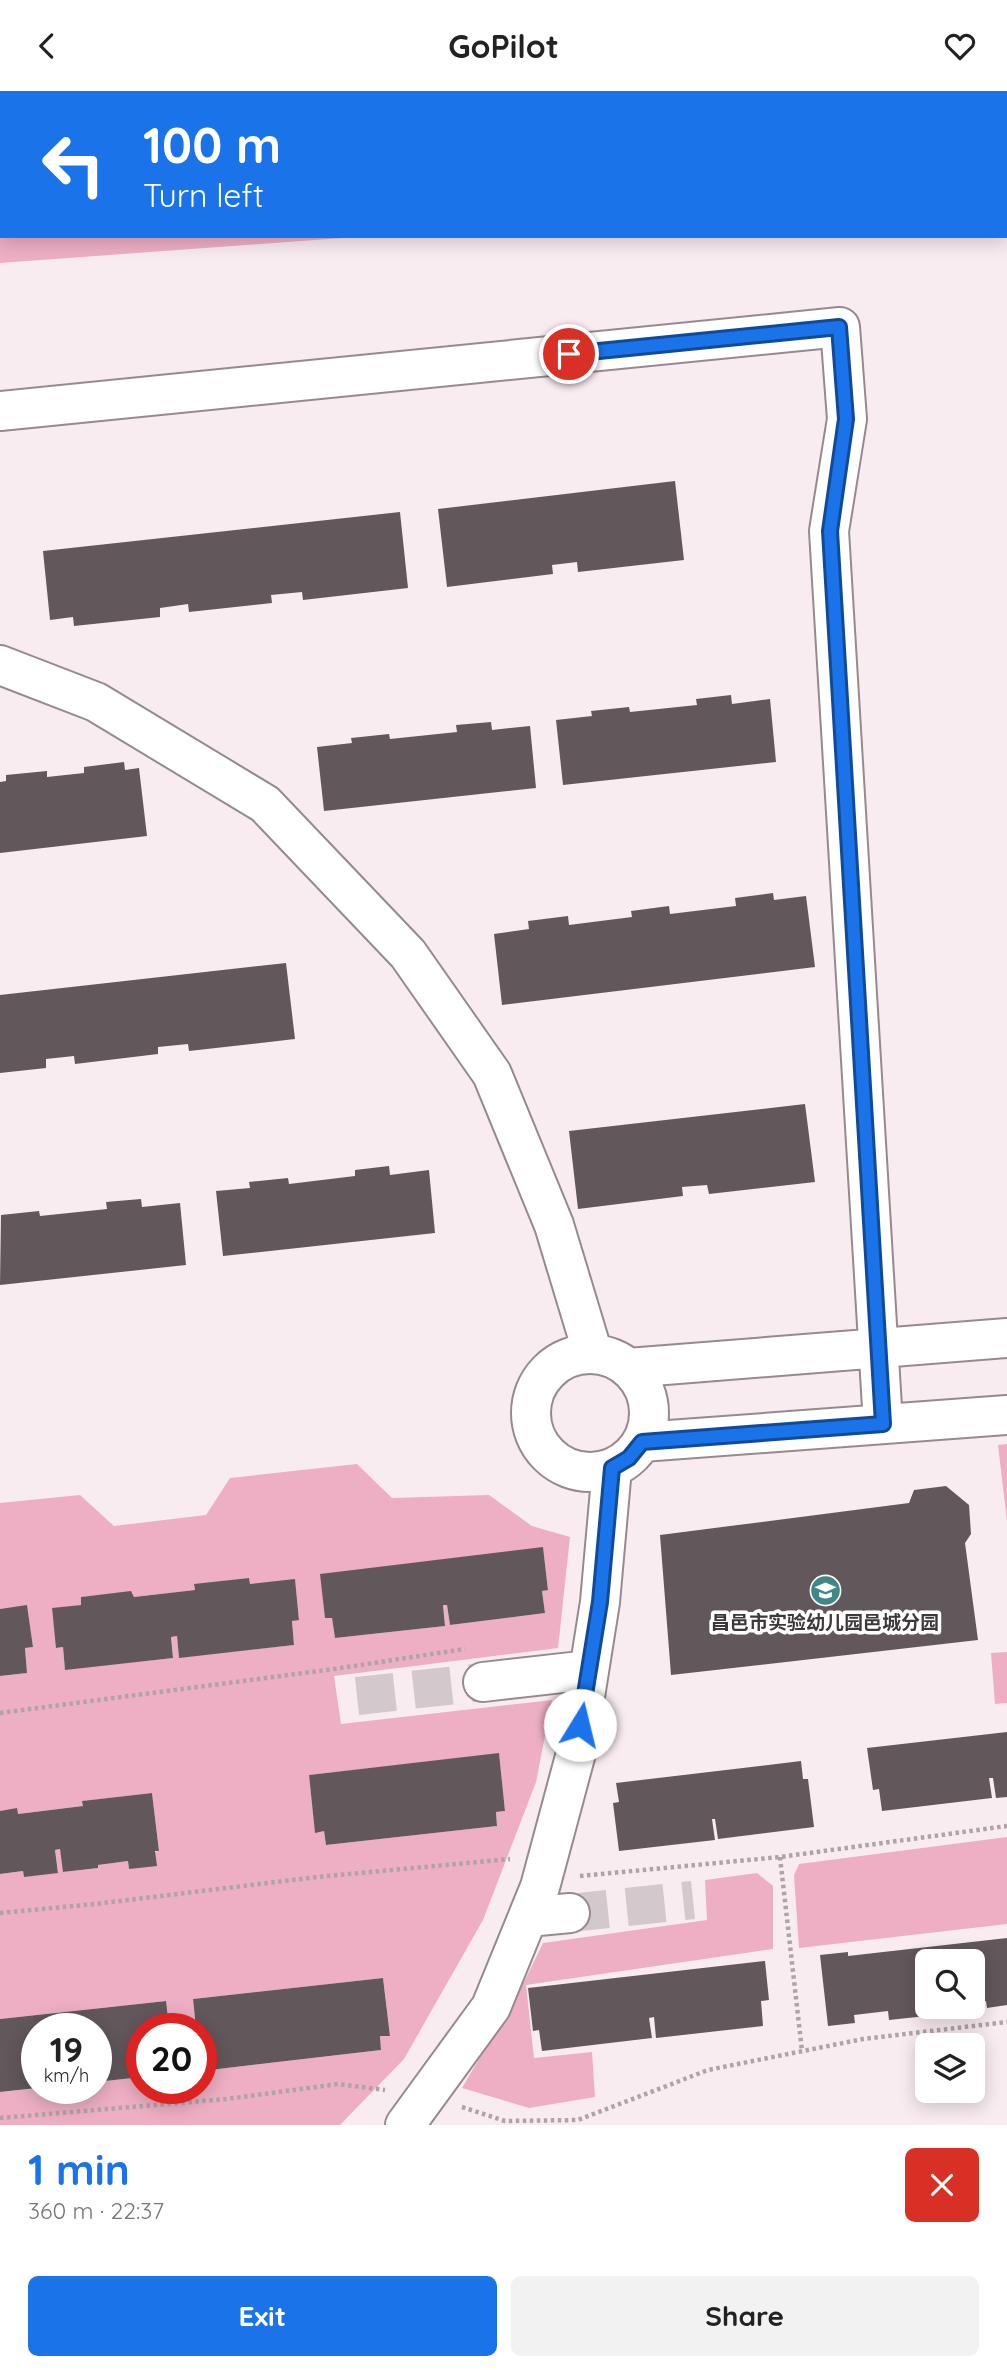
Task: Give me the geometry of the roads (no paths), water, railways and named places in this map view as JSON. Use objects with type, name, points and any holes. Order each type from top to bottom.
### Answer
[{"type":"lane","points":[[0,411],[839,327],[846,419],[830,531],[883,1424]]},
{"type":"lane","points":[[0,665],[96,702],[265,804],[408,954],[492,1074],[554,1225],[593,1354]]},
{"type":"lane","points":[[628,1368],[1007,1338]]},
{"type":"lane","points":[[593,1354],[612,1359],[628,1368],[641,1384],[648,1403],[648,1423],[642,1442],[629,1458],[612,1468],[593,1472],[574,1471],[556,1463],[543,1450],[533,1432],[530,1413],[542,1378],[556,1365],[574,1357],[593,1354]]},
{"type":"lane","points":[[642,1442],[1007,1415]]},
{"type":"lane","points":[[415,2110],[491,2007],[546,1867],[576,1753],[600,1602],[612,1468]]},
{"type":"lane","points":[[481,1665],[589,1670]]},
{"type":"lane","points":[[528,1917],[570,1913]]},
{"type":"tunnel","points":[[357,1696],[483,1682]]},
{"type":"tunnel","points":[[570,1913],[693,1900]]},
{"type":"place","name":"昌邑市实验幼儿园邑城分园","points":[[825,1591]]}]
